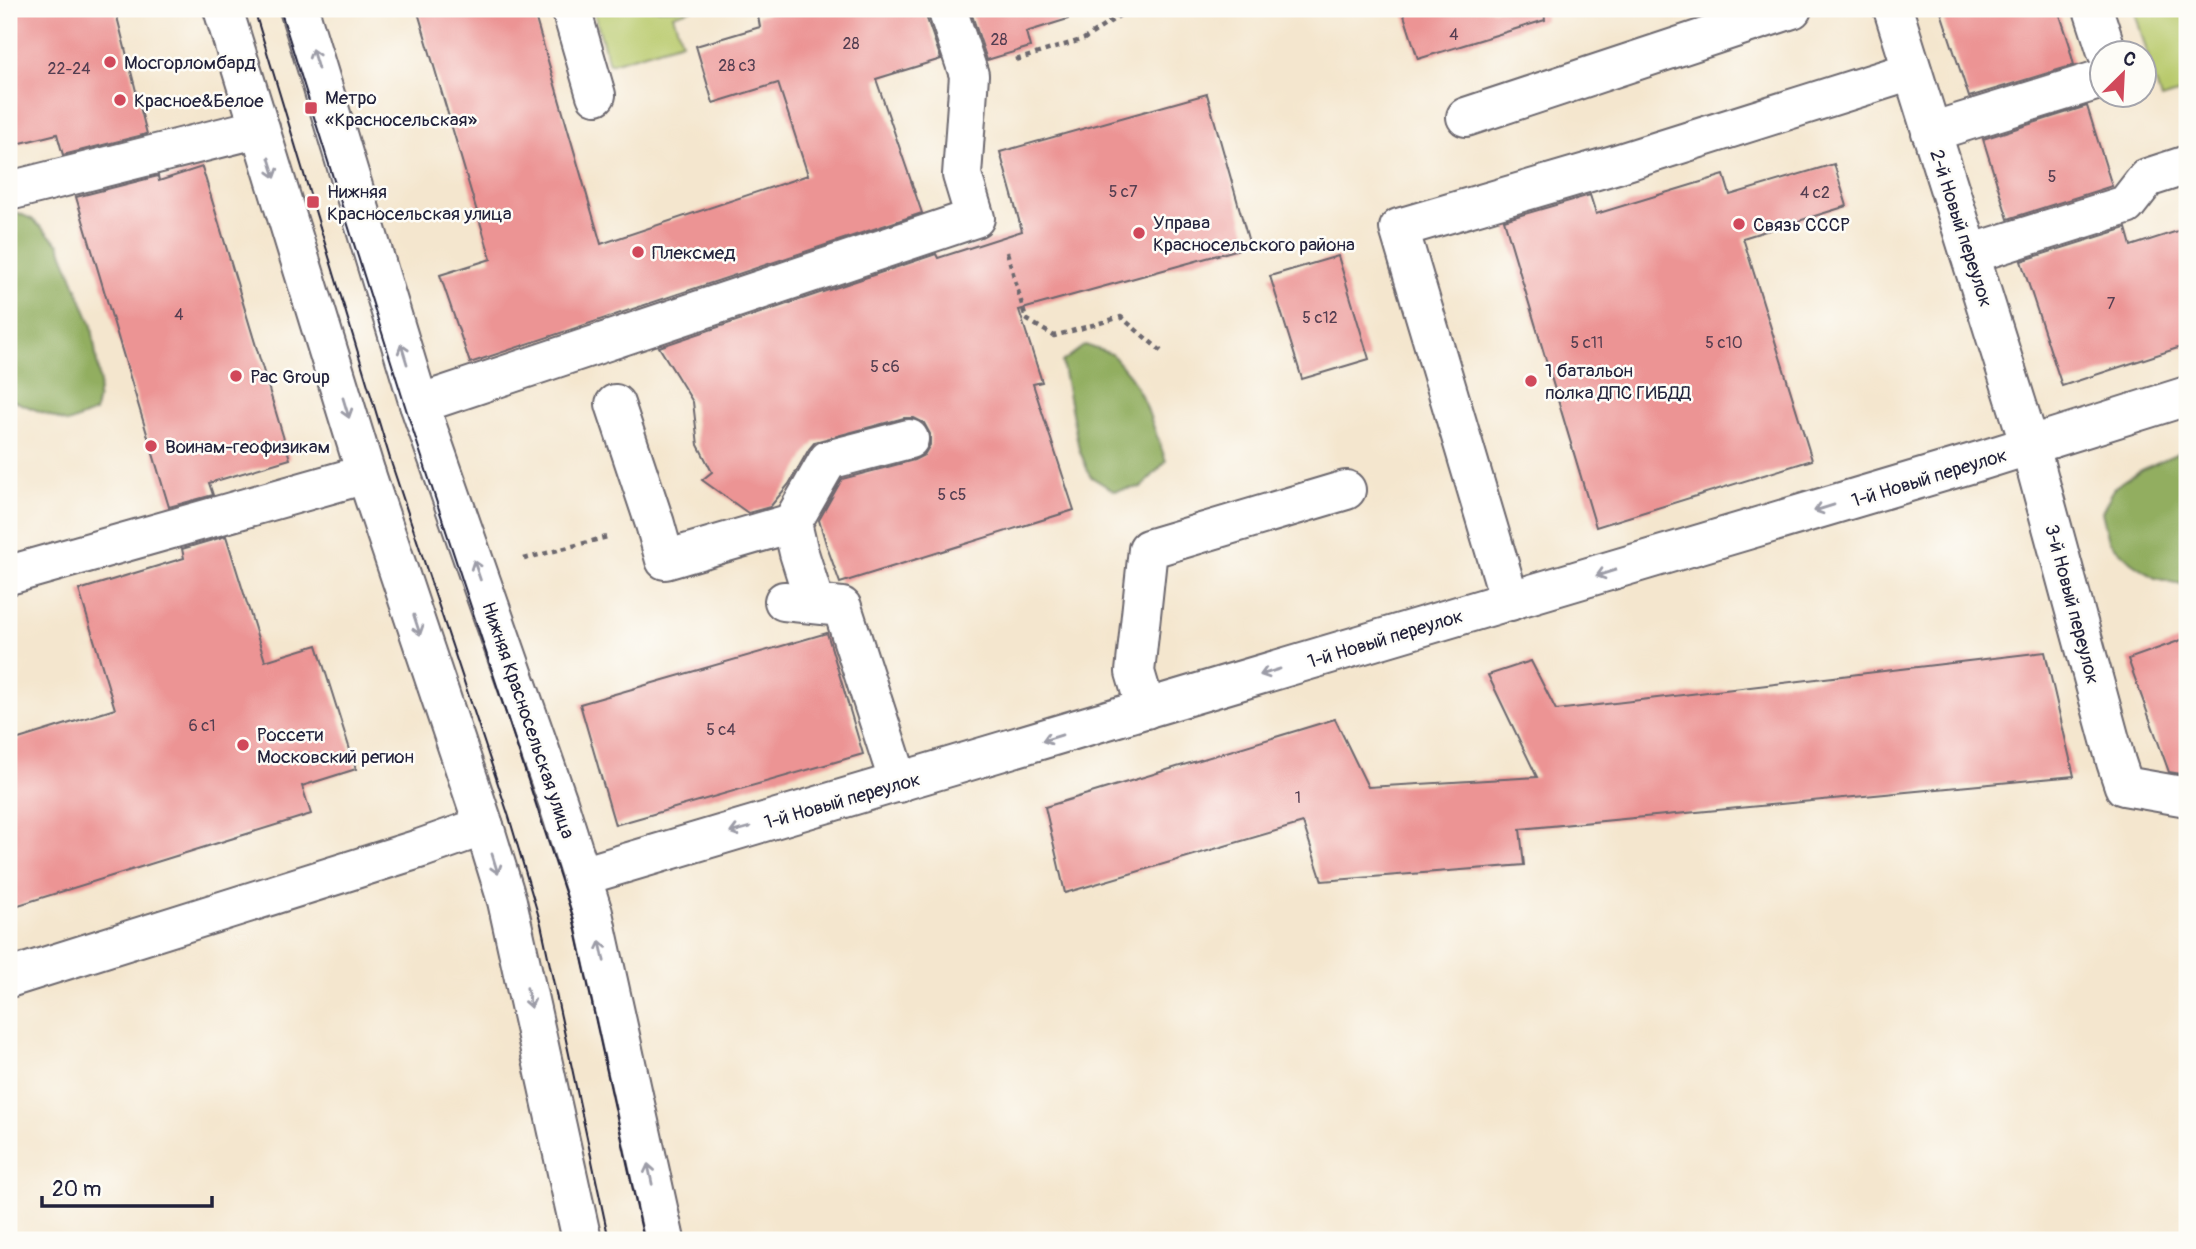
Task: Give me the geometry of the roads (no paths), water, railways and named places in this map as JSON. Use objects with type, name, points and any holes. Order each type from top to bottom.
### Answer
[{"type":"street","points":[[223,9],[366,474],[484,826],[514,931],[582,1240]]},
{"type":"street","name":"Нижняя Красносельская улица","points":[[299,9],[419,404],[582,876],[593,913],[665,1240]]},
{"type":"street","points":[[571,9],[596,95]]},
{"type":"street","points":[[419,404],[975,218],[962,175],[969,75],[947,9]]},
{"type":"street","points":[[1466,117],[1792,9]]},
{"type":"street","name":"2-й Новый переулок","points":[[1893,9],[2030,446]]},
{"type":"street","points":[[2093,9],[2103,38]]},
{"type":"street","points":[[1510,601],[1399,228],[1617,164],[1912,71]]},
{"type":"street","points":[[1931,132],[2088,83]]},
{"type":"street","points":[[9,191],[260,128]]},
{"type":"street","points":[[1970,254],[2126,205],[2147,178],[2187,166]]},
{"type":"street","name":"1-й Новый переулок","points":[[582,876],[2030,446],[2187,396]]},
{"type":"street","points":[[615,404],[665,560],[792,523]]},
{"type":"street","points":[[899,783],[842,607],[800,603],[799,553],[792,523],[828,460],[909,439]]},
{"type":"street","name":"3-й Новый переулок","points":[[2030,446],[2124,786],[2187,797]]},
{"type":"street","points":[[9,575],[366,474]]},
{"type":"street","points":[[1146,709],[1135,672],[1148,549],[1346,490]]},
{"type":"street","points":[[9,978],[484,826]]},
{"type":"tram line","points":[[254,9],[392,465],[509,817],[541,924],[609,1240]]},
{"type":"tram line","points":[[280,9],[406,409],[573,917],[644,1240]]},
{"type":"place","name":"Мосгорломбард","points":[[110,62]]},
{"type":"place","name":"Красное&Белое","points":[[120,100]]},
{"type":"place","name":"Метро «Красносельская»","points":[[311,108]]},
{"type":"place","name":"Нижняя Красносельская улица","points":[[313,202]]},
{"type":"place","name":"Связь СССР","points":[[1739,224]]},
{"type":"place","name":"Управа Красносельского района","points":[[1139,233]]},
{"type":"place","name":"Плексмед","points":[[638,252]]},
{"type":"place","name":"Pac Group","points":[[236,376]]},
{"type":"place","name":"1 батальон полка ДПС ГИБДД","points":[[1531,381]]},
{"type":"place","name":"Воинам-геофизикам","points":[[151,446]]},
{"type":"place","name":"Россети Московский регион","points":[[243,745]]}]
